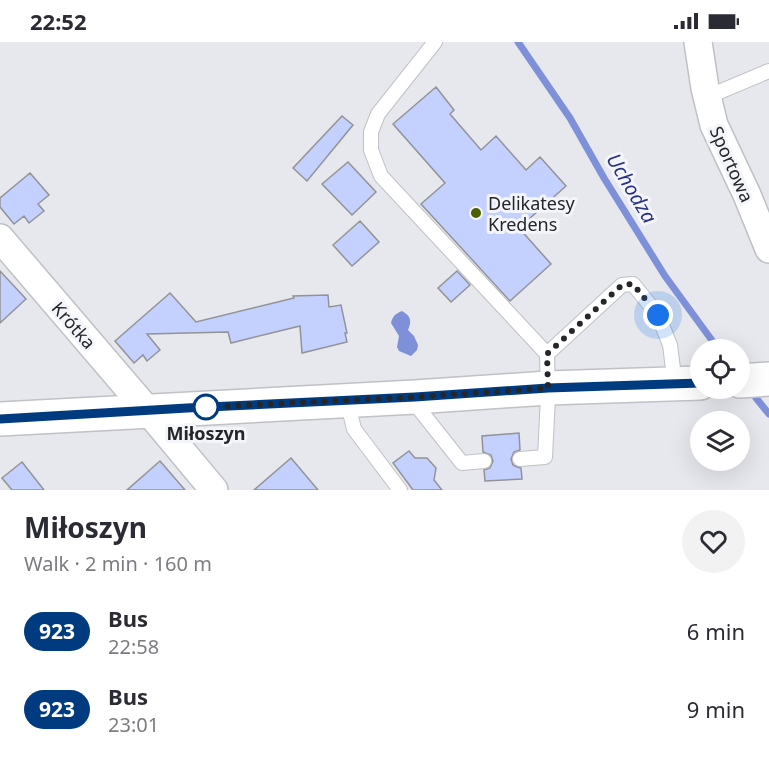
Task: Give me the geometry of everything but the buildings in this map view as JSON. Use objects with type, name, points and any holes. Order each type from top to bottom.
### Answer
[{"type":"street","name":"Sportowa","points":[[698,42],[714,125],[769,249]]},
{"type":"street","name":"Krótka","points":[[0,238],[214,490]]},
{"type":"street","points":[[750,380],[769,379]]},
{"type":"street","points":[[0,419],[548,388],[688,384]]},
{"type":"lane","points":[[435,42],[378,114],[371,132],[371,150],[381,176],[547,354],[548,388],[544,457],[520,459]]},
{"type":"lane","points":[[707,97],[769,71]]},
{"type":"lane","points":[[547,354],[622,285],[633,284],[658,315],[688,384]]},
{"type":"lane","points":[[415,397],[416,405],[462,463],[484,461]]},
{"type":"lane","points":[[347,400],[354,429],[400,490]]},
{"type":"water","points":[[402,311],[409,317],[408,330],[418,345],[417,350],[411,356],[399,351],[397,347],[399,336],[391,323]]},
{"type":"waterway","name":"Uchodza","points":[[518,42],[570,118],[665,276],[711,339]]},
{"type":"waterway","name":"Uchodza","points":[[756,398],[769,414]]},
{"type":"bus line","name":"923","points":[[0,419],[548,388],[690,383]]},
{"type":"place","name":"Delikatesy Kredens","points":[[476,213]]},
{"type":"place","name":"Miłoszyn","points":[[206,407]]},
{"type":"route","points":[[206,407],[548,388],[547,354],[622,285],[633,284],[658,315]]}]
